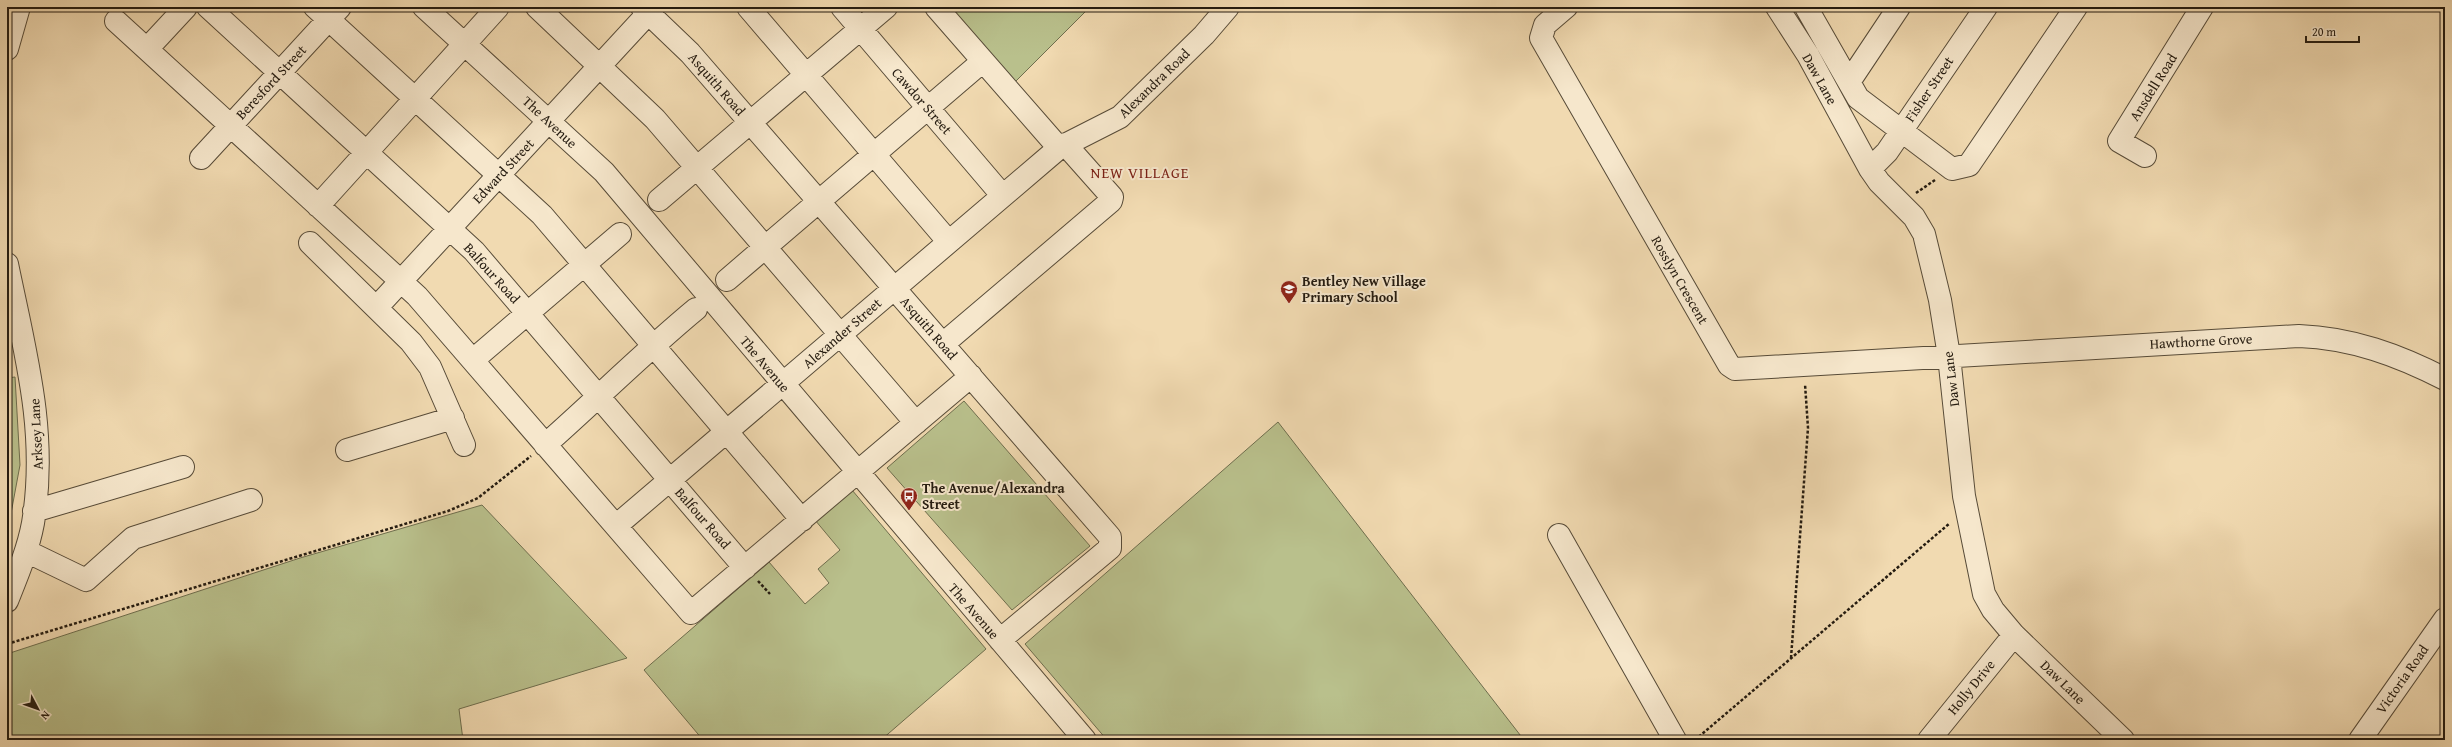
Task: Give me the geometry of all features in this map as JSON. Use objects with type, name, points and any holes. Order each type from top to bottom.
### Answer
[{"type":"street","points":[[7,49],[19,7]]},
{"type":"street","points":[[147,49],[186,7]]},
{"type":"street","name":"Balfour Road","points":[[208,7],[474,251],[745,568]]},
{"type":"street","name":"The Avenue","points":[[424,7],[604,172],[857,474],[1085,740]]},
{"type":"street","points":[[318,206],[463,43],[498,7]]},
{"type":"street","points":[[537,7],[600,64],[655,119],[916,423]]},
{"type":"street","points":[[748,7],[948,241]]},
{"type":"street","name":"Cawdor Street","points":[[842,7],[1002,195]]},
{"type":"street","points":[[659,200],[886,7]]},
{"type":"street","points":[[936,7],[983,61],[1112,197],[1111,201],[943,344]]},
{"type":"street","name":"Alexandra Road","points":[[1064,145],[1120,117],[1204,35],[1228,7]]},
{"type":"street","name":"Rosslyn Crescent","points":[[1566,7],[1546,25],[1541,38],[1729,365],[1735,369],[1745,370],[1949,356]]},
{"type":"street","points":[[1782,15],[1805,7],[1858,98],[1952,169],[1969,165],[2076,7]]},
{"type":"street","points":[[1849,82],[1899,7]]},
{"type":"street","name":"Fisher Street","points":[[1870,169],[1878,163],[1902,130],[1986,7]]},
{"type":"street","name":"Ansdell Road","points":[[2145,156],[2119,141],[2202,7]]},
{"type":"street","name":"Edward Street","points":[[377,307],[450,229],[648,9]]},
{"type":"street","name":"Asquith Road","points":[[648,9],[690,53],[1110,538],[1112,543],[1110,548],[1000,640]]},
{"type":"street","points":[[328,11],[415,98],[500,174],[542,215],[652,346],[802,520]]},
{"type":"street","name":"Beresford Street","points":[[202,158],[280,73],[328,11]]},
{"type":"street","name":"Daw Lane","points":[[1782,15],[1808,55],[1870,169],[1914,217],[1924,234],[1940,300],[1949,356],[1967,509],[1984,594],[1993,610],[2014,635],[2123,740]]},
{"type":"street","points":[[116,21],[434,314],[545,444],[617,525],[691,613],[971,376]]},
{"type":"street","points":[[727,280],[929,109],[983,61]]},
{"type":"street","name":"Alexander Street","points":[[617,525],[783,385],[1002,195],[1064,145]]},
{"type":"street","points":[[473,360],[526,312],[620,234]]},
{"type":"street","points":[[310,243],[411,342],[430,367],[464,445]]},
{"type":"street","name":"Arksey Lane","points":[[7,264],[33,387],[39,441],[34,511],[26,551],[7,601]]},
{"type":"street","points":[[545,444],[599,398],[652,346],[696,309]]},
{"type":"street","name":"Hawthorne Grove","points":[[1949,356],[2299,336],[2330,337],[2369,346],[2445,379]]},
{"type":"street","points":[[347,450],[453,418]]},
{"type":"street","points":[[34,511],[183,467]]},
{"type":"street","points":[[26,551],[86,580],[133,538],[251,500]]},
{"type":"street","points":[[1559,535],[1675,740]]},
{"type":"street","name":"Victoria Road","points":[[2360,740],[2445,619]]},
{"type":"street","name":"Holly Drive","points":[[1929,740],[2014,635]]},
{"type":"path","points":[[1904,207],[1917,191],[1952,169]]},
{"type":"path","points":[[1791,659],[1808,428],[1804,366]]},
{"type":"path","points":[[7,644],[448,510],[478,498],[545,444]]},
{"type":"path","points":[[1695,740],[1967,509]]},
{"type":"green space","points":[[944,7],[1090,7],[1012,85]]},
{"type":"green space","points":[[15,377],[20,465],[7,535],[7,378]]},
{"type":"green space","points":[[964,401],[1090,546],[1012,610],[887,468]]},
{"type":"green space","points":[[1278,422],[1524,740],[1107,740],[1025,644]]},
{"type":"green space","points":[[852,490],[986,649],[881,740],[703,740],[644,670],[769,562],[805,604],[829,583],[818,569],[840,550],[815,520]]},
{"type":"green space","points":[[482,505],[627,658],[459,709],[463,740],[7,740],[7,657],[10,653],[300,558]]},
{"type":"place","name":"Bentley New Village Primary School","points":[[1289,304]]},
{"type":"place","name":"The Avenue/Alexandra Street","points":[[909,511]]},
{"type":"district","name":"NEW VILLAGE","points":[[1140,172]]}]
